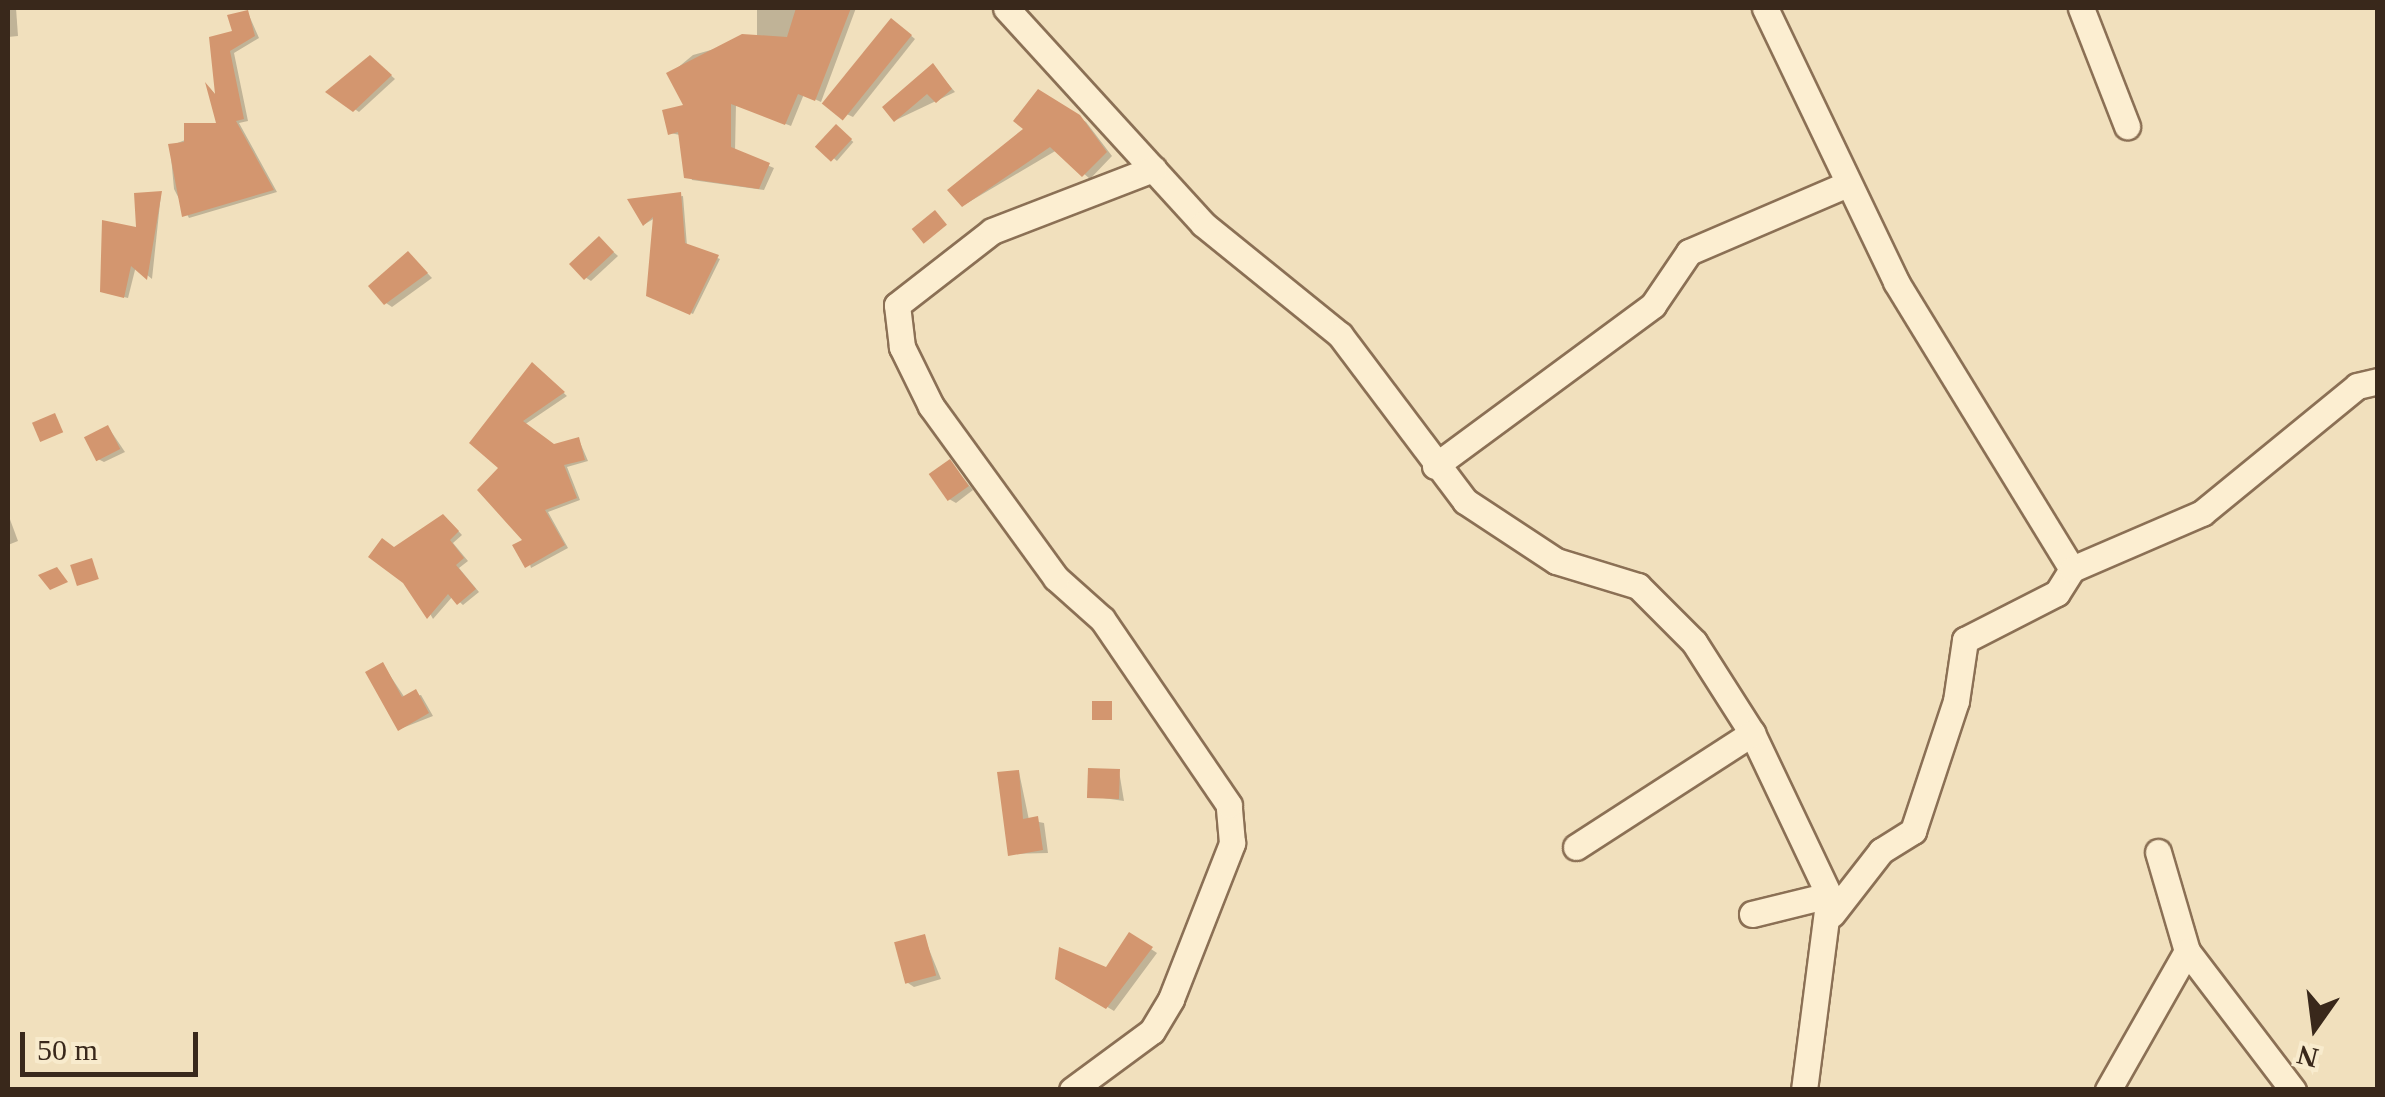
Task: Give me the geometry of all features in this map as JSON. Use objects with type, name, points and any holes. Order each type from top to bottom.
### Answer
[{"type":"street","points":[[1006,8],[1242,260],[1340,335],[1435,466],[1504,534],[1660,602],[1752,732],[1830,904],[1804,1090]]},
{"type":"street","points":[[1765,8],[1896,282],[2072,569]]},
{"type":"street","points":[[2081,8],[2127,126]]},
{"type":"street","points":[[1072,1090],[1152,1032],[1171,1000],[1232,842],[1229,805],[1102,620],[1056,578],[931,406],[902,347],[897,305],[992,231],[1153,169]]},
{"type":"street","points":[[1435,466],[1653,306],[1689,252],[1848,184]]},
{"type":"street","points":[[1752,914],[1830,904],[1880,851],[1913,831],[1956,701],[1965,640],[2057,593],[2072,569],[2202,513],[2356,386],[2378,380]]},
{"type":"street","points":[[1576,848],[1752,732]]},
{"type":"street","points":[[2158,852],[2187,951],[2293,1090]]},
{"type":"street","points":[[2108,1090],[2187,951]]},
{"type":"building","points":[[796,8],[851,8],[815,101],[798,94],[785,125],[731,104],[731,147],[770,163],[759,189],[684,178],[678,132],[668,135],[662,110],[683,105],[666,73],[742,34],[787,37]]},
{"type":"building","points":[[248,10],[255,36],[230,51],[244,119],[236,121],[274,190],[182,217],[168,144],[184,142],[184,123],[216,123],[205,82],[215,94],[209,37],[232,31],[227,15]]},
{"type":"building","points":[[891,18],[912,35],[843,120],[822,103]]},
{"type":"building","points":[[370,55],[392,75],[353,112],[325,92]]},
{"type":"building","points":[[933,63],[952,89],[936,103],[927,94],[894,122],[882,107]]},
{"type":"building","points":[[1038,89],[1080,115],[1107,152],[1082,177],[1050,147],[962,207],[947,190],[1023,129],[1013,121]]},
{"type":"building","points":[[836,124],[852,139],[831,162],[815,147]]},
{"type":"building","points":[[162,191],[147,280],[131,266],[124,298],[100,292],[102,220],[136,227],[134,193]]},
{"type":"building","points":[[681,192],[685,243],[719,255],[690,315],[646,296],[653,217],[643,226],[627,199]]},
{"type":"building","points":[[935,210],[947,225],[924,244],[912,229]]},
{"type":"building","points":[[599,236],[614,252],[584,280],[569,264]]},
{"type":"building","points":[[408,251],[428,273],[384,305],[368,286]]},
{"type":"building","points":[[532,362],[565,392],[523,421],[554,444],[579,437],[585,460],[564,465],[577,498],[545,510],[565,545],[525,568],[512,545],[522,540],[477,490],[498,468],[469,443]]},
{"type":"building","points":[[55,413],[63,432],[40,442],[32,423]]},
{"type":"building","points":[[108,425],[120,449],[96,461],[84,437]]},
{"type":"building","points":[[950,459],[969,486],[948,501],[929,474]]},
{"type":"building","points":[[443,514],[459,531],[450,540],[464,558],[456,565],[476,589],[457,605],[448,594],[427,619],[403,583],[368,557],[382,538],[394,547]]},
{"type":"building","points":[[92,558],[99,579],[77,586],[70,565]]},
{"type":"building","points":[[57,567],[68,582],[50,590],[38,575]]},
{"type":"building","points":[[383,662],[402,697],[416,689],[429,713],[398,731],[365,672]]},
{"type":"building","points":[[1092,701],[1112,701],[1112,720],[1092,720]]},
{"type":"building","points":[[1088,768],[1120,769],[1119,799],[1087,798]]},
{"type":"building","points":[[1019,770],[1023,819],[1038,816],[1043,850],[1008,856],[997,772]]},
{"type":"building","points":[[1129,932],[1153,947],[1106,1009],[1055,979],[1059,947],[1106,967]]},
{"type":"building","points":[[925,934],[936,976],[905,984],[894,942]]}]
